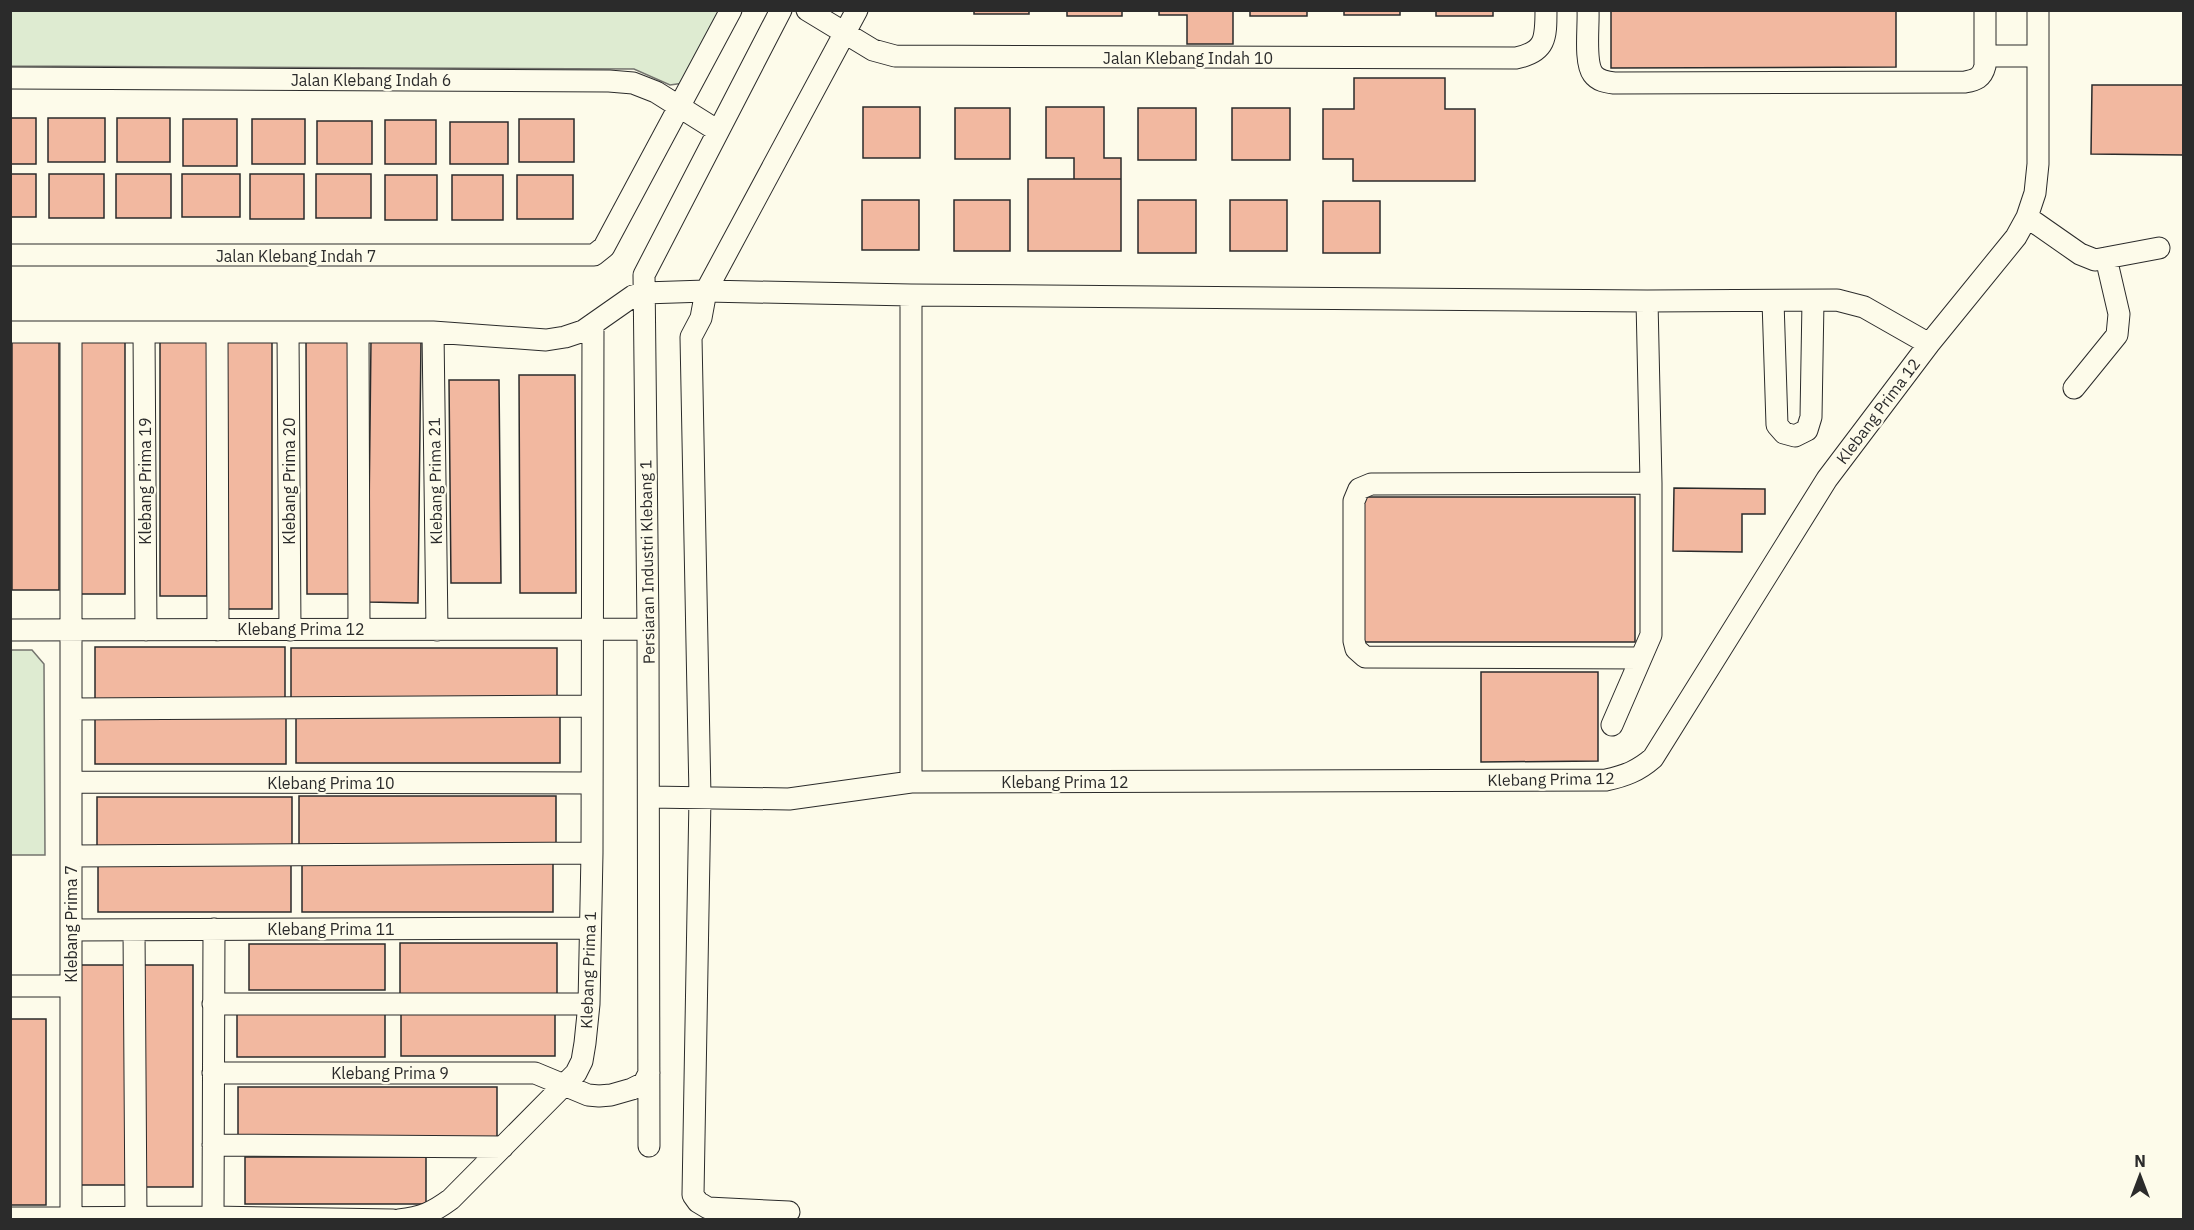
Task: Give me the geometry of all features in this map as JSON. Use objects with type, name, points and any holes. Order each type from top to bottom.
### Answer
[{"type":"street","points":[[680,107],[731,10]]},
{"type":"street","name":"Persiaran Industri Klebang 1","points":[[649,1146],[645,271],[781,10]]},
{"type":"street","name":"Jalan Klebang Indah 10","points":[[807,10],[873,50],[896,56],[1516,58],[1527,56],[1541,46],[1545,38],[1546,10]]},
{"type":"street","points":[[789,1212],[708,1208],[698,1202],[693,1195],[700,797],[691,337],[701,318],[706,291],[856,10]]},
{"type":"street","points":[[1588,10],[1589,64],[1593,75],[1602,82],[1965,82],[1983,75],[1985,10]]},
{"type":"street","name":"Klebang Prima 12","points":[[649,797],[789,799],[911,782],[1606,780],[1625,776],[1640,769],[1653,758],[1827,479],[1929,344],[2016,237],[2027,217],[2035,193],[2038,164],[2038,10]]},
{"type":"street","points":[[1985,56],[2038,56]]},
{"type":"street","name":"Jalan Klebang Indah 6","points":[[10,78],[609,81],[633,83],[656,92],[718,131]]},
{"type":"street","name":"Jalan Klebang Indah 7","points":[[10,255],[594,255],[604,248],[680,107]]},
{"type":"street","points":[[2027,217],[2080,254],[2095,260],[2159,248]]},
{"type":"street","points":[[2074,388],[2117,335],[2119,314],[2106,258]]},
{"type":"street","points":[[10,332],[433,332],[546,340],[583,331],[626,299],[644,293],[706,291],[911,295],[1647,301],[1837,300],[1864,306],[1929,344]]},
{"type":"street","points":[[911,295],[911,782]]},
{"type":"street","points":[[1612,725],[1651,635],[1651,483],[1647,301]]},
{"type":"street","points":[[1773,301],[1777,425],[1784,432],[1795,436],[1807,430],[1811,417],[1814,301]]},
{"type":"street","name":"Klebang Prima 1","points":[[399,1220],[435,1211],[451,1199],[564,1086],[576,1073],[582,1061],[589,1004],[592,853],[593,324]]},
{"type":"street","name":"Klebang Prima 7","points":[[71,332],[71,1217]]},
{"type":"street","name":"Klebang Prima 19","points":[[144,332],[146,630]]},
{"type":"street","points":[[217,332],[218,630]]},
{"type":"street","name":"Klebang Prima 20","points":[[288,332],[290,630]]},
{"type":"street","points":[[358,332],[359,629]]},
{"type":"street","name":"Klebang Prima 21","points":[[433,332],[437,630]]},
{"type":"street","points":[[1641,658],[1365,657],[1356,649],[1354,641],[1354,501],[1359,489],[1371,484],[1651,483]]},
{"type":"street","name":"Klebang Prima 12","points":[[10,630],[591,630],[648,628]]},
{"type":"street","points":[[72,709],[592,705]]},
{"type":"street","name":"Klebang Prima 10","points":[[71,782],[591,783]]},
{"type":"street","points":[[72,856],[592,853]]},
{"type":"street","name":"Klebang Prima 11","points":[[72,930],[590,928]]},
{"type":"street","points":[[213,1217],[214,929]]},
{"type":"street","points":[[134,930],[136,1217]]},
{"type":"street","points":[[10,986],[71,986]]},
{"type":"street","points":[[213,1004],[589,1004]]},
{"type":"street","name":"Klebang Prima 9","points":[[213,1072],[534,1074],[588,1095],[611,1095],[638,1086],[644,1083],[649,1074]]},
{"type":"street","points":[[213,1145],[503,1147]]},
{"type":"street","points":[[10,1218],[213,1217],[393,1220]]},
{"type":"green space","points":[[11,11],[719,11],[684,83],[670,85],[634,69],[11,66]]},
{"type":"green space","points":[[11,650],[32,650],[44,664],[45,855],[11,855]]},
{"type":"building","points":[[974,10],[1029,10],[1029,14],[974,14]]},
{"type":"building","points":[[1067,10],[1122,10],[1122,16],[1067,16]]},
{"type":"building","points":[[1159,10],[1233,10],[1233,44],[1187,44],[1187,15],[1159,15]]},
{"type":"building","points":[[1250,10],[1307,10],[1307,16],[1250,16]]},
{"type":"building","points":[[1344,10],[1400,10],[1400,15],[1344,15]]},
{"type":"building","points":[[1436,10],[1493,10],[1493,16],[1436,16]]},
{"type":"building","points":[[1611,10],[1896,10],[1896,67],[1611,68]]},
{"type":"building","points":[[1354,78],[1445,78],[1445,109],[1475,109],[1475,181],[1353,181],[1353,159],[1323,159],[1323,109],[1354,109]]},
{"type":"building","points":[[2092,85],[2184,85],[2184,155],[2091,154]]},
{"type":"building","points":[[863,107],[920,107],[920,158],[863,158]]},
{"type":"building","points":[[1046,107],[1104,107],[1104,158],[1121,158],[1121,179],[1074,179],[1074,158],[1046,158]]},
{"type":"building","points":[[955,108],[1010,108],[1010,159],[955,159]]},
{"type":"building","points":[[1138,108],[1196,108],[1196,160],[1138,160]]},
{"type":"building","points":[[1232,108],[1290,108],[1290,160],[1232,160]]},
{"type":"building","points":[[10,118],[36,118],[36,164],[10,164]]},
{"type":"building","points":[[48,118],[105,118],[105,162],[48,162]]},
{"type":"building","points":[[117,118],[170,118],[170,162],[117,162]]},
{"type":"building","points":[[183,119],[237,119],[237,166],[183,166]]},
{"type":"building","points":[[252,119],[305,119],[305,164],[252,164]]},
{"type":"building","points":[[519,119],[574,119],[574,162],[519,162]]},
{"type":"building","points":[[385,120],[436,120],[436,164],[385,164]]},
{"type":"building","points":[[317,121],[372,121],[372,164],[317,164]]},
{"type":"building","points":[[450,122],[508,122],[508,164],[450,164]]},
{"type":"building","points":[[10,174],[36,174],[36,217],[10,217]]},
{"type":"building","points":[[49,174],[104,174],[104,218],[49,218]]},
{"type":"building","points":[[116,174],[171,174],[171,218],[116,218]]},
{"type":"building","points":[[182,174],[240,174],[240,217],[182,217]]},
{"type":"building","points":[[250,174],[304,174],[304,219],[250,219]]},
{"type":"building","points":[[316,174],[371,174],[371,218],[316,218]]},
{"type":"building","points":[[385,175],[437,175],[437,220],[385,220]]},
{"type":"building","points":[[452,175],[503,175],[503,220],[452,220]]},
{"type":"building","points":[[517,175],[573,175],[573,219],[517,219]]},
{"type":"building","points":[[1028,179],[1121,179],[1121,251],[1028,251]]},
{"type":"building","points":[[862,200],[919,200],[919,250],[862,250]]},
{"type":"building","points":[[954,200],[1010,200],[1010,251],[954,251]]},
{"type":"building","points":[[1138,200],[1196,200],[1196,253],[1138,253]]},
{"type":"building","points":[[1230,200],[1287,200],[1287,251],[1230,251]]},
{"type":"building","points":[[1323,201],[1380,201],[1380,253],[1323,253]]},
{"type":"building","points":[[371,340],[421,340],[418,603],[368,602]]},
{"type":"building","points":[[12,341],[59,341],[59,590],[12,590]]},
{"type":"building","points":[[77,341],[125,341],[125,594],[77,594]]},
{"type":"building","points":[[222,341],[272,341],[272,609],[222,609]]},
{"type":"building","points":[[352,341],[353,594],[307,594],[306,342]]},
{"type":"building","points":[[160,342],[207,342],[207,596],[160,596]]},
{"type":"building","points":[[519,375],[575,375],[576,593],[520,593]]},
{"type":"building","points":[[449,380],[499,380],[501,583],[451,583]]},
{"type":"building","points":[[1674,488],[1765,489],[1765,514],[1742,514],[1742,552],[1673,551]]},
{"type":"building","points":[[1364,497],[1635,497],[1635,642],[1364,642]]},
{"type":"building","points":[[95,647],[285,647],[285,699],[95,699]]},
{"type":"building","points":[[291,648],[557,648],[557,699],[291,699]]},
{"type":"building","points":[[1481,672],[1598,672],[1598,761],[1481,762]]},
{"type":"building","points":[[296,712],[560,712],[560,763],[296,763]]},
{"type":"building","points":[[95,713],[286,713],[286,764],[95,764]]},
{"type":"building","points":[[299,796],[556,796],[556,847],[299,847]]},
{"type":"building","points":[[97,797],[292,797],[292,846],[97,846]]},
{"type":"building","points":[[302,862],[553,862],[553,912],[302,912]]},
{"type":"building","points":[[98,863],[291,863],[291,912],[98,912]]},
{"type":"building","points":[[400,943],[557,943],[557,996],[400,996]]},
{"type":"building","points":[[249,944],[385,944],[385,990],[249,990]]},
{"type":"building","points":[[77,965],[126,965],[126,1185],[77,1185]]},
{"type":"building","points":[[142,965],[193,965],[193,1187],[142,1187]]},
{"type":"building","points":[[237,1008],[385,1008],[385,1057],[237,1057]]},
{"type":"building","points":[[401,1008],[555,1008],[555,1056],[401,1056]]},
{"type":"building","points":[[10,1019],[46,1019],[46,1205],[10,1205]]},
{"type":"building","points":[[238,1087],[497,1087],[497,1140],[238,1140]]},
{"type":"building","points":[[245,1157],[426,1157],[426,1204],[245,1204]]}]
